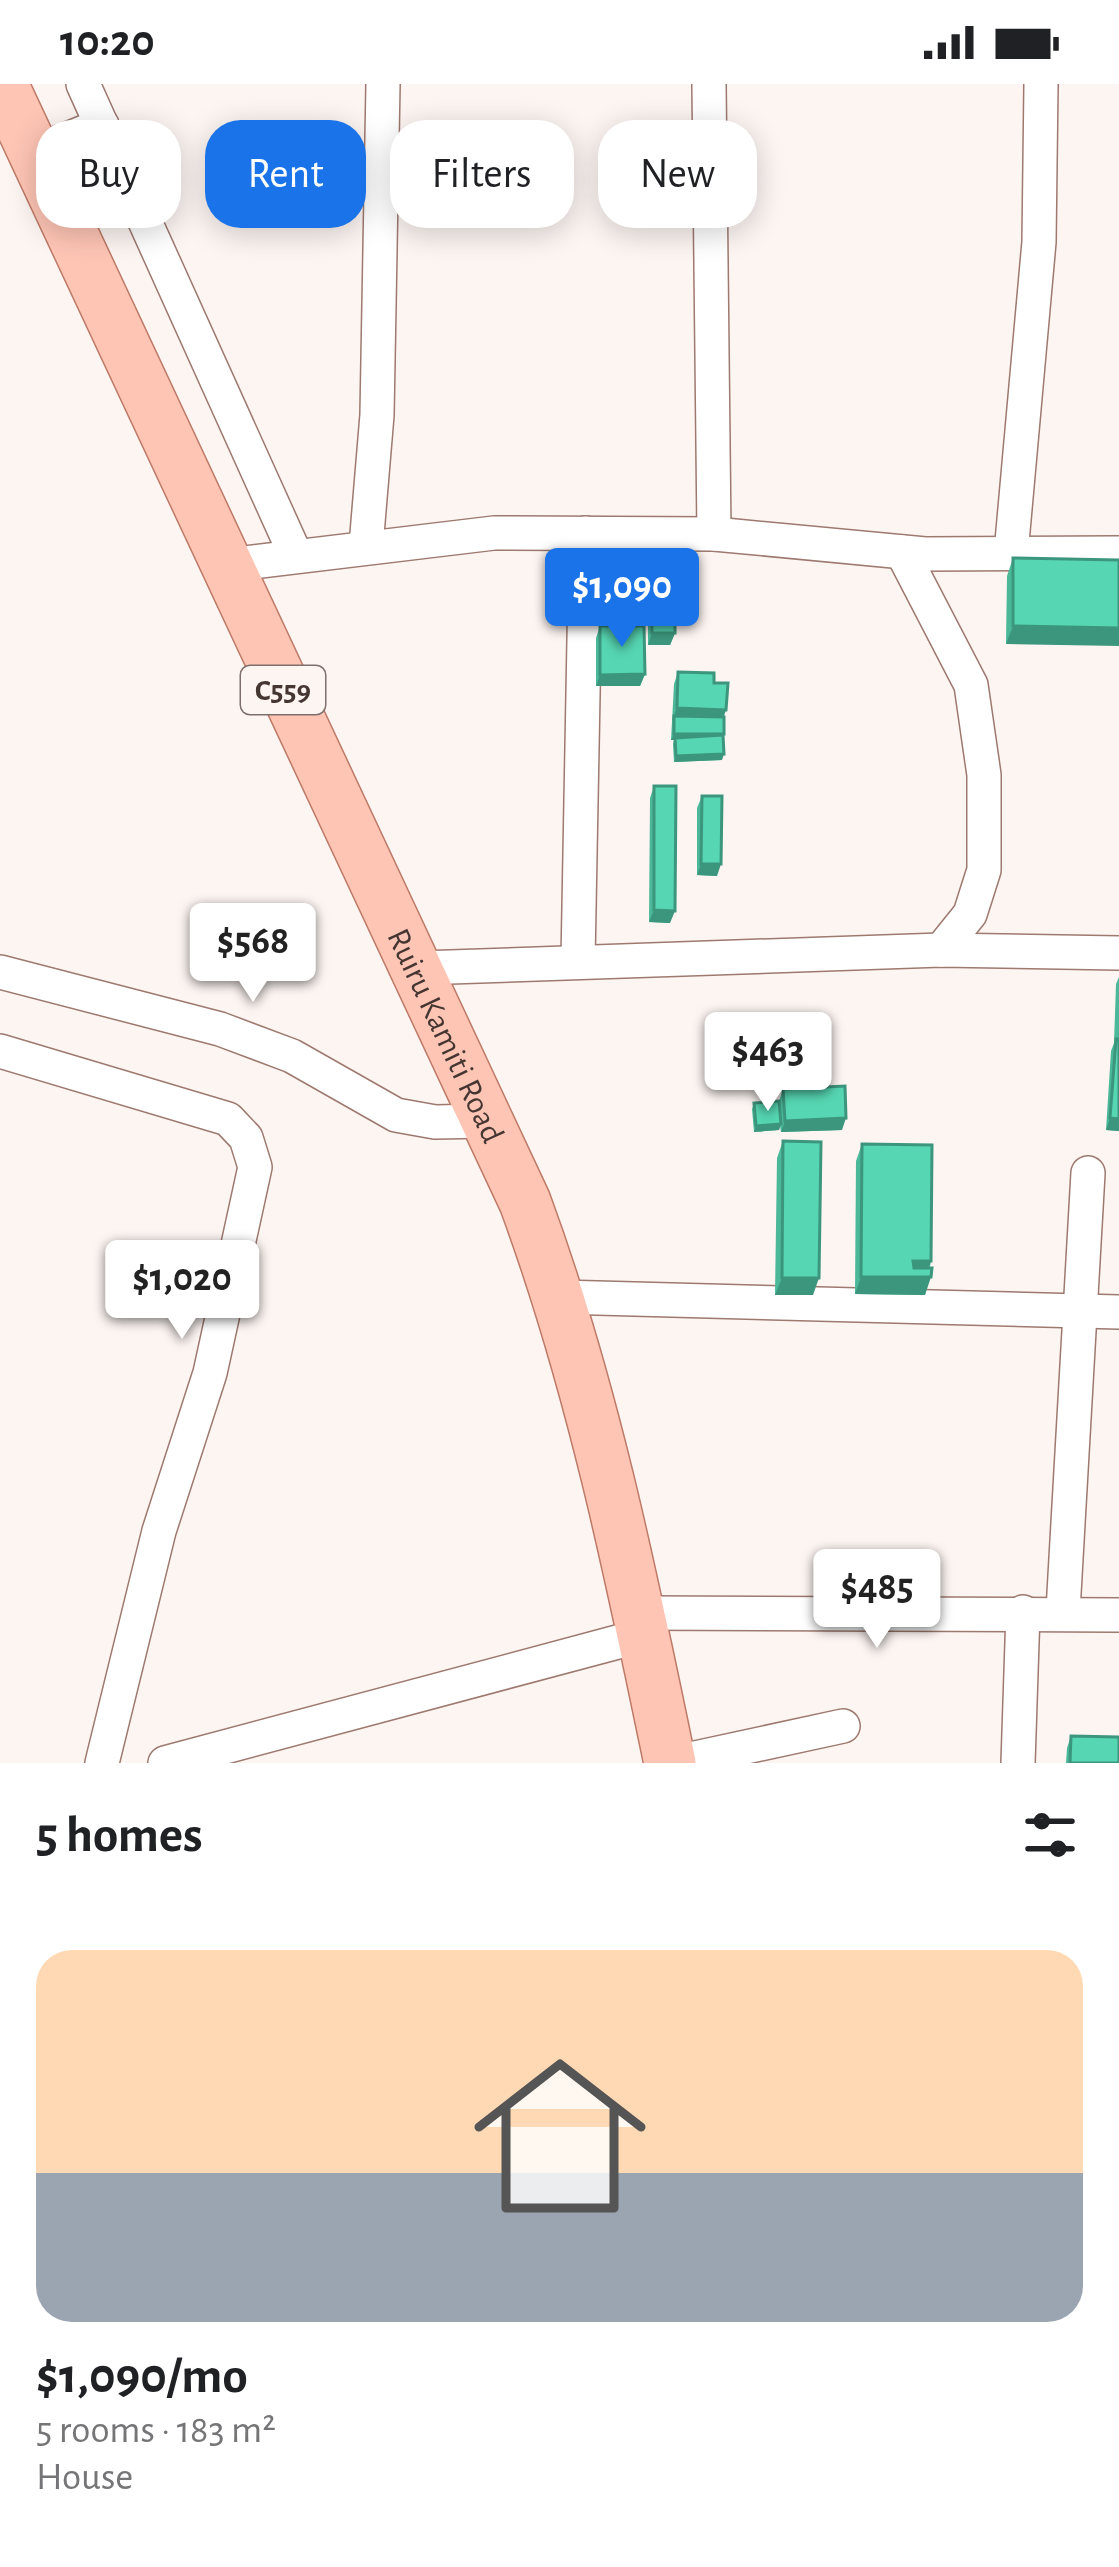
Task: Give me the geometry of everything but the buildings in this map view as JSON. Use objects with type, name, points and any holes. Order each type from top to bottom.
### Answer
[{"type":"main road","name":"Ruiru Kamiti Road","points":[[2,84],[336,803],[420,968],[560,1297],[671,1763]]},
{"type":"street","points":[[83,84],[100,120]]},
{"type":"street","points":[[366,546],[377,416],[382,84]]},
{"type":"street","points":[[709,84],[715,534]]},
{"type":"street","points":[[1011,554],[1039,242],[1041,84]]},
{"type":"street","points":[[148,228],[296,556]]},
{"type":"street","points":[[228,565],[494,533],[715,534],[902,552],[1119,553]]},
{"type":"street","points":[[578,961],[586,533]]},
{"type":"street","points":[[902,552],[971,685],[984,775],[984,870],[970,914],[941,950]]},
{"type":"street","points":[[420,968],[941,950],[1119,953]]},
{"type":"street","points":[[0,972],[220,1029],[292,1056],[397,1115],[435,1122],[487,1121]]},
{"type":"street","points":[[0,1051],[228,1119],[246,1138],[255,1167],[252,1202],[210,1373],[159,1531],[102,1763]]},
{"type":"street","points":[[1063,1611],[1088,1173]]},
{"type":"street","points":[[560,1297],[1119,1312]]},
{"type":"street","points":[[164,1763],[639,1624],[1063,1611],[1119,1615]]},
{"type":"street","points":[[1018,1763],[1023,1612]]},
{"type":"street","points":[[671,1763],[842,1726]]}]
